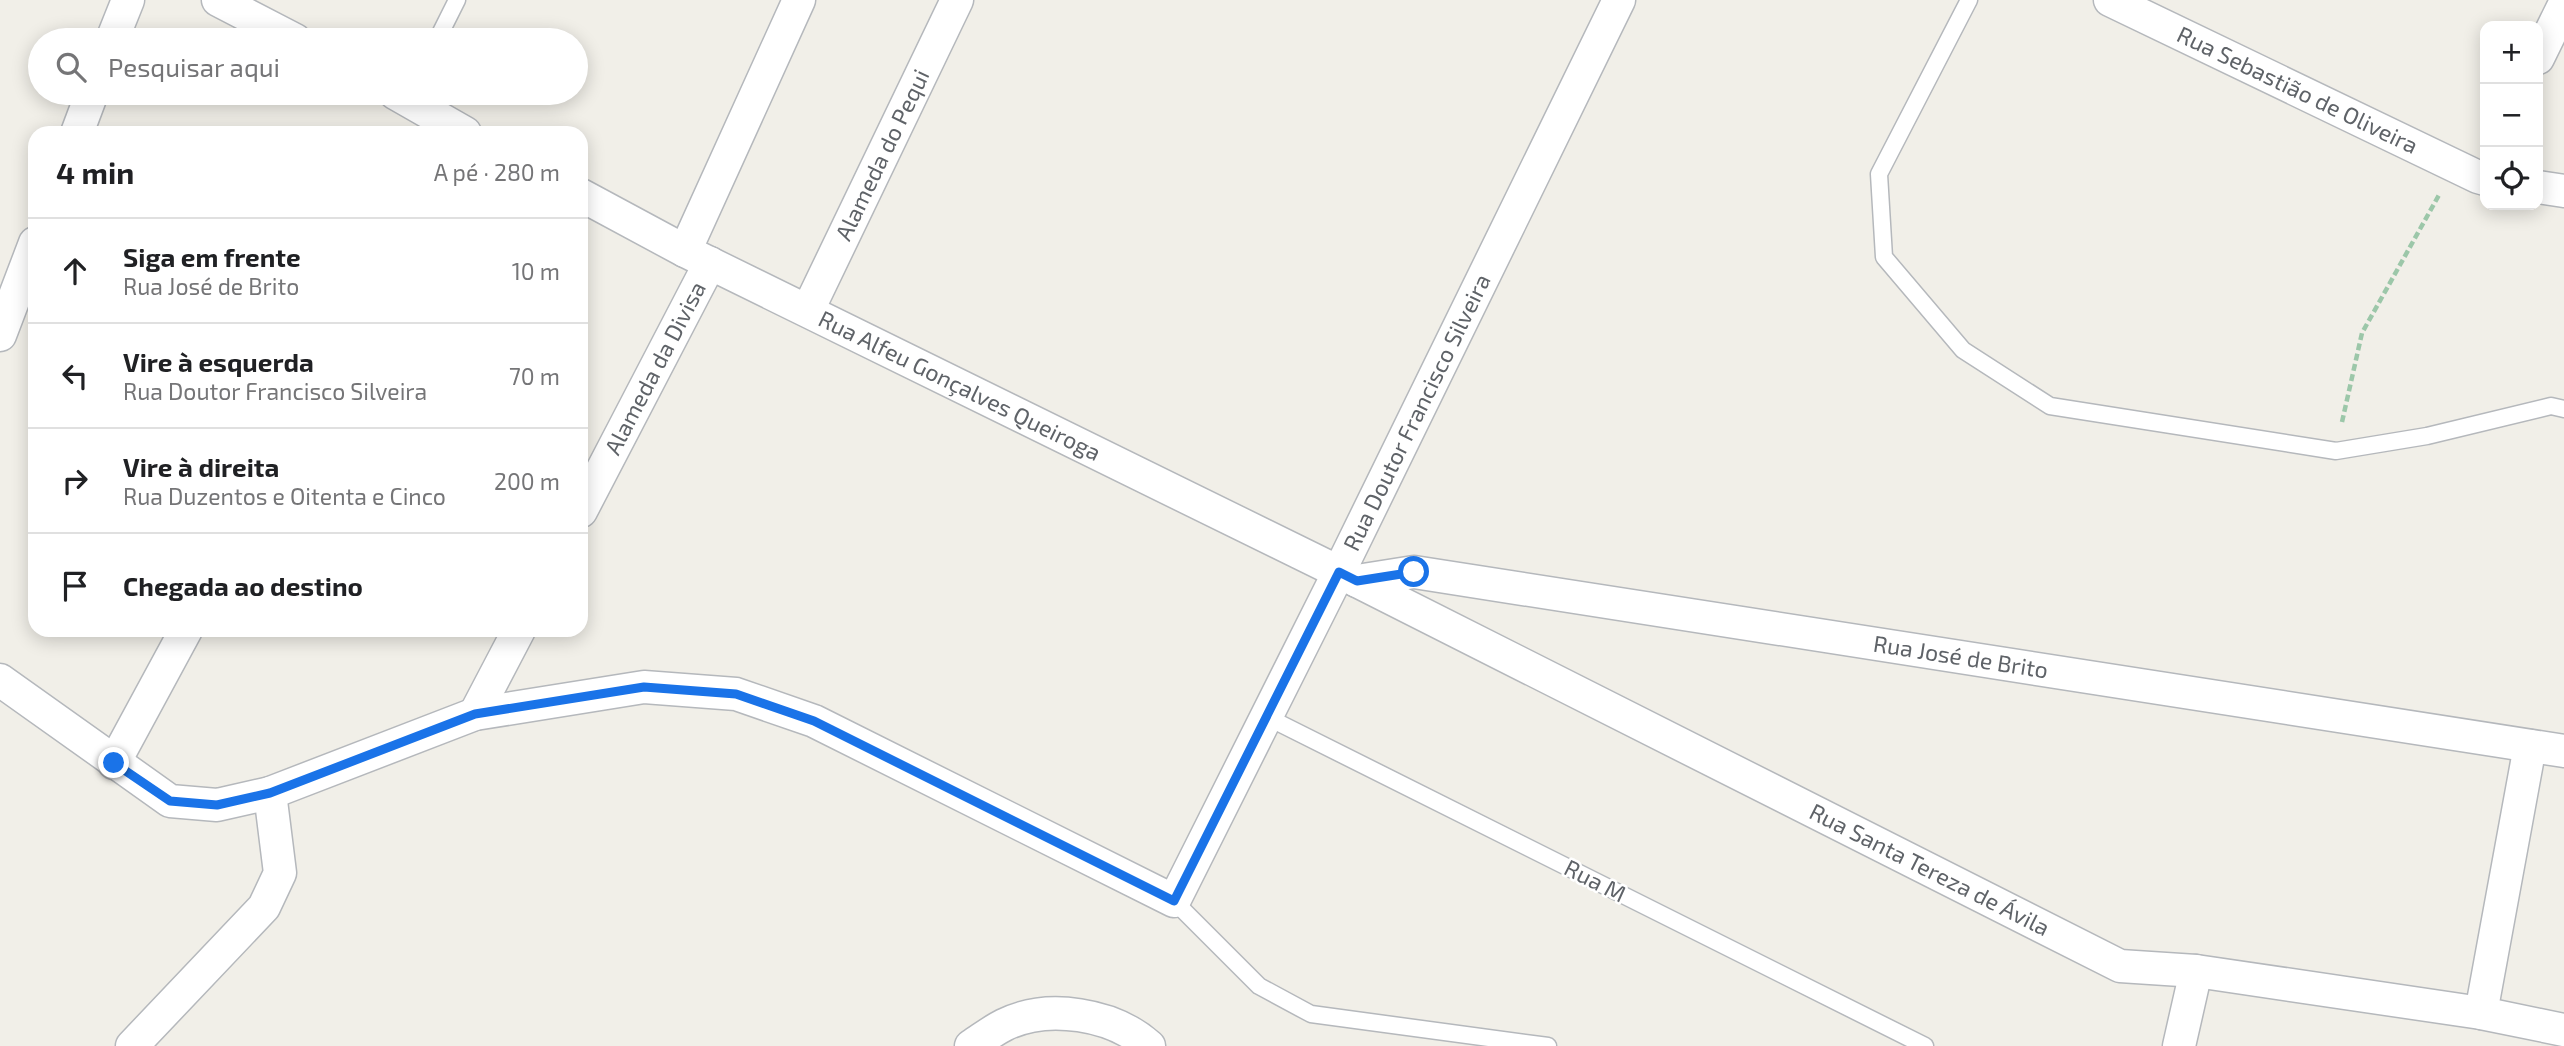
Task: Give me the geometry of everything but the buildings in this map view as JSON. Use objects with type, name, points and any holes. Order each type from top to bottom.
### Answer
[{"type":"street","points":[[117,28],[128,0]]},
{"type":"street","points":[[218,0],[272,28]]},
{"type":"street","name":"Alameda da Divisa","points":[[588,495],[697,257],[799,0]]},
{"type":"street","name":"Alameda do Pequi","points":[[808,310],[957,0]]},
{"type":"street","name":"Rua Doutor Francisco Silveira","points":[[1174,901],[1265,716],[1348,577],[1619,0]]},
{"type":"street","name":"Rua Sebastião de Oliveira","points":[[2110,0],[2480,172]]},
{"type":"street","points":[[2543,48],[2564,5]]},
{"type":"street","points":[[80,126],[88,105]]},
{"type":"street","points":[[419,105],[450,126]]},
{"type":"street","points":[[2543,188],[2564,191]]},
{"type":"street","name":"Rua Alfeu Gonçalves Queiroga","points":[[588,199],[697,257],[1348,577]]},
{"type":"street","points":[[0,335],[28,261]]},
{"type":"street","name":"Rua José de Brito","points":[[1348,577],[1414,572],[2564,751]]},
{"type":"street","name":"Rua Santa Tereza de Ávila","points":[[1348,577],[2120,966],[2196,971],[2481,1013],[2564,1030]]},
{"type":"street","points":[[114,763],[182,637]]},
{"type":"street","points":[[475,714],[515,637]]},
{"type":"street","points":[[0,680],[170,801],[217,805],[270,793],[475,714],[644,687],[736,694],[814,721],[1174,901]]},
{"type":"street","points":[[2481,1013],[2530,746]]},
{"type":"street","points":[[132,1046],[264,906],[280,873],[270,793]]},
{"type":"street","points":[[2179,1046],[2196,971]]},
{"type":"street","points":[[971,1046],[1005,1024],[1049,1013],[1094,1017],[1135,1034],[1149,1046]]},
{"type":"lane","points":[[443,28],[457,0]]},
{"type":"lane","points":[[1969,0],[1879,174],[1884,257],[1963,349],[2050,406],[2336,451],[2427,436],[2552,406],[2564,409]]},
{"type":"lane","name":"Rua M","points":[[1265,716],[1924,1046]]},
{"type":"lane","points":[[1174,901],[1259,986],[1311,1014],[1548,1046]]},
{"type":"path","points":[[2336,451],[2362,333],[2436,195],[2480,174]]},
{"type":"route","points":[[114,763],[170,801],[217,805],[270,793],[475,714],[644,687],[736,694],[814,721],[1174,901],[1339,572],[1357,581],[1414,572]]}]
